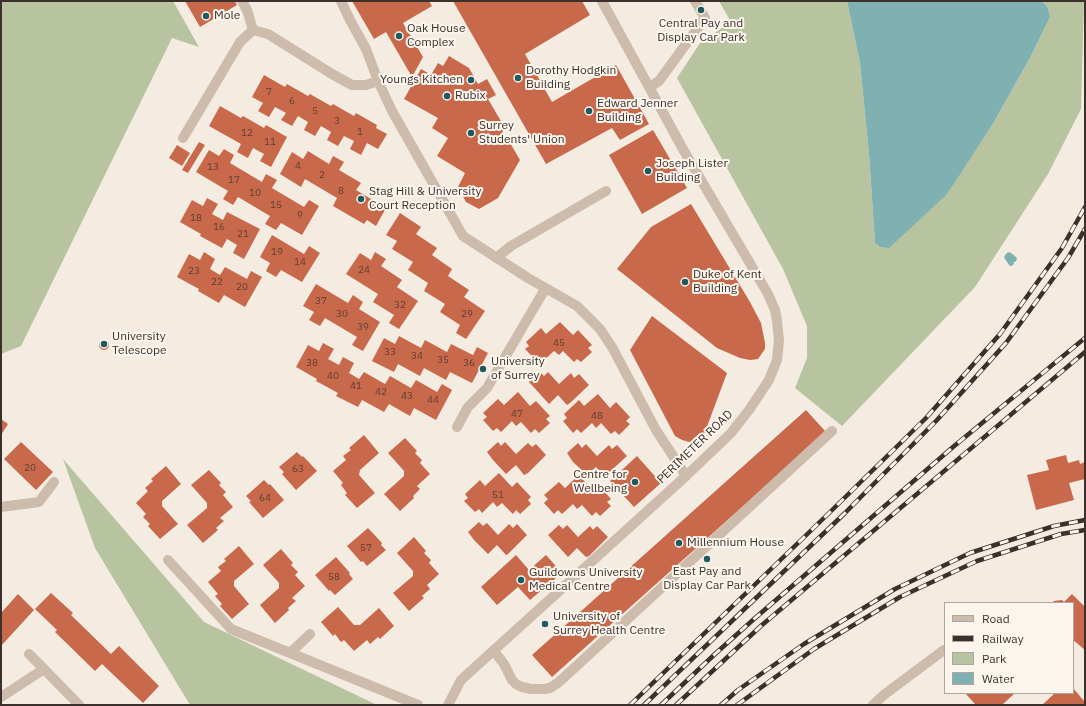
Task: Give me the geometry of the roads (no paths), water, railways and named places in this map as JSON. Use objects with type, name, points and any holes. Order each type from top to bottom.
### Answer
[{"type":"street","points":[[242,1],[247,10],[252,30]]},
{"type":"street","points":[[341,1],[366,49],[378,81],[392,111],[464,236],[545,289],[577,306],[600,329],[612,347],[656,430],[686,476]]},
{"type":"street","name":"PERIMETER ROAD","points":[[448,705],[460,680],[494,651],[731,433],[750,410],[773,371],[779,350],[779,332],[775,310],[764,285],[684,151],[602,1]]},
{"type":"street","points":[[650,87],[660,81],[705,18],[695,1]]},
{"type":"street","points":[[252,30],[268,34],[352,85],[366,85],[378,81]]},
{"type":"street","points":[[183,138],[240,42],[252,30]]},
{"type":"street","points":[[496,258],[511,246],[606,191]]},
{"type":"street","points":[[457,427],[468,407],[487,388],[545,289]]},
{"type":"street","points":[[494,651],[516,684],[531,690],[550,688],[559,682],[832,431]]},
{"type":"street","points":[[1,507],[39,502],[54,482]]},
{"type":"street","points":[[168,560],[231,629],[418,705]]},
{"type":"street","points":[[290,653],[310,634]]},
{"type":"street","points":[[873,705],[885,694],[944,650]]},
{"type":"street","points":[[29,654],[80,705]]},
{"type":"street","points":[[1,697],[44,669]]},
{"type":"water","points":[[847,1],[1042,1],[1048,8],[1050,17],[1031,56],[995,120],[953,185],[945,196],[889,248],[881,247],[875,243],[869,154],[860,63]]},
{"type":"waterway","points":[[1011,263],[1007,257],[1009,255],[1014,259]]},
{"type":"railway","points":[[630,705],[926,418],[1000,334],[1062,248],[1085,207]]},
{"type":"railway","points":[[644,705],[845,513],[937,420],[1006,343],[1068,258],[1085,229]]},
{"type":"railway","points":[[661,705],[754,619],[953,447],[1085,338]]},
{"type":"railway","points":[[676,705],[762,625],[1085,352]]},
{"type":"railway","points":[[721,705],[738,690],[804,644],[895,589],[970,553],[1054,526],[1085,520]]},
{"type":"railway","points":[[737,705],[814,649],[900,597],[977,561],[1061,534],[1085,530]]},
{"type":"place","name":"Central Pay and Display Car Park","points":[[701,10]]},
{"type":"place","name":"Mole","points":[[206,16]]},
{"type":"place","name":"Oak House Complex","points":[[399,36]]},
{"type":"place","name":"Dorothy Hodgkin Building","points":[[518,78]]},
{"type":"place","name":"Youngs Kitchen","points":[[471,80]]},
{"type":"place","name":"Rubix","points":[[447,96]]},
{"type":"place","name":"Edward Jenner Building","points":[[589,111]]},
{"type":"place","name":"Surrey Students' Union","points":[[471,133]]},
{"type":"place","name":"Joseph Lister Building","points":[[648,171]]},
{"type":"place","name":"Stag Hill & University Court Reception","points":[[361,199]]},
{"type":"place","name":"Duke of Kent Building","points":[[685,282]]},
{"type":"place","name":"University Telescope","points":[[104,344]]},
{"type":"place","name":"University of Surrey","points":[[483,369]]},
{"type":"place","name":"Centre for Wellbeing","points":[[635,482]]},
{"type":"place","name":"Millennium House","points":[[679,543]]},
{"type":"place","name":"East Pay and Display Car Park","points":[[707,559]]},
{"type":"place","name":"Guildowns University Medical Centre","points":[[521,580]]},
{"type":"place","name":"University of Surrey Health Centre","points":[[545,624]]}]
